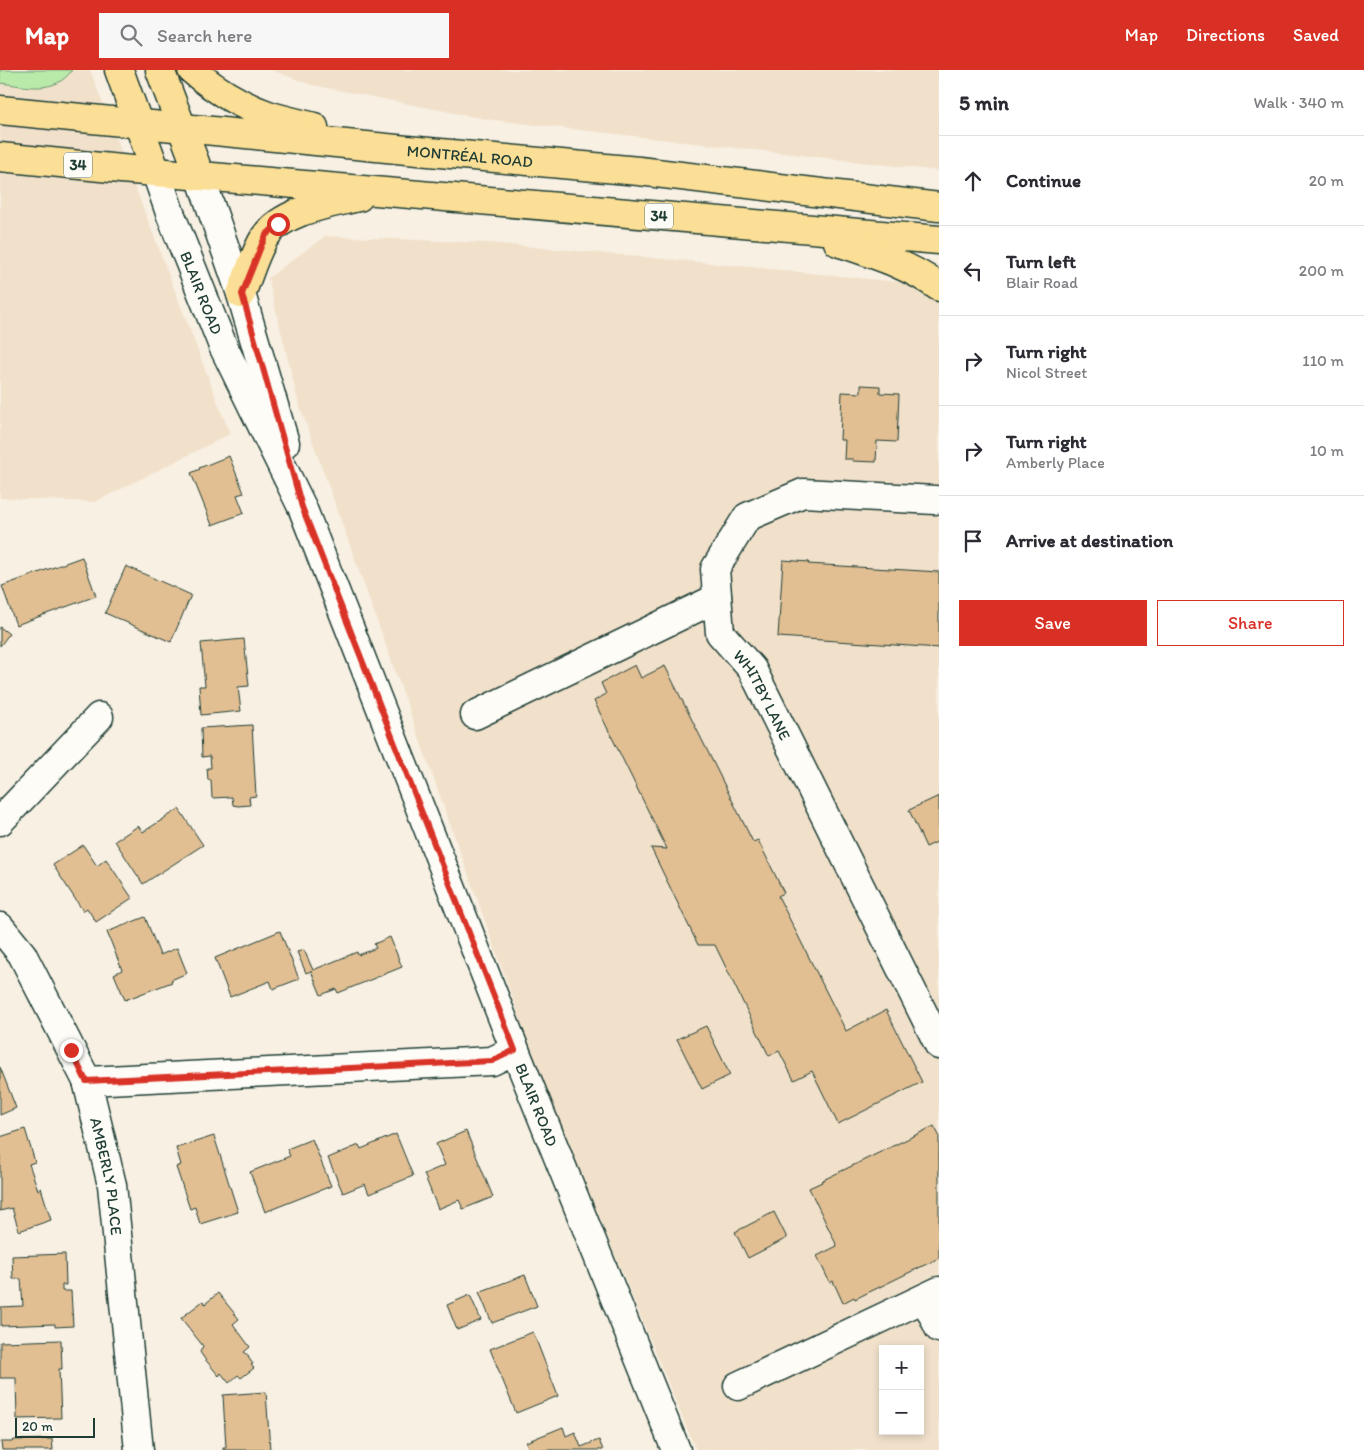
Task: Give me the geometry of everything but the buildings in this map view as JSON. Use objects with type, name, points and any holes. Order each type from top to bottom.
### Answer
[{"type":"main road","name":"BLAIR ROAD","points":[[119,70],[156,172]]},
{"type":"main road","name":"BLAIR ROAD","points":[[160,70],[200,176]]},
{"type":"main road","points":[[192,70],[220,92],[268,115],[407,150]]},
{"type":"main road","name":"MONTRÉAL ROAD","points":[[0,110],[693,177],[939,207]]},
{"type":"main road","name":"34","points":[[0,157],[939,240]]},
{"type":"main road","points":[[242,294],[266,235],[278,224],[303,211],[379,192]]},
{"type":"main road","points":[[786,226],[895,262],[916,272],[939,287]]},
{"type":"street","name":"BLAIR ROAD","points":[[156,172],[170,213],[223,346],[302,507],[515,1050],[676,1450]]},
{"type":"street","name":"BLAIR ROAD","points":[[200,176],[242,294],[302,507]]},
{"type":"street","name":"WHITBY LANE","points":[[935,500],[803,493],[747,517],[715,569],[720,633],[752,669],[939,1045]]},
{"type":"street","points":[[475,715],[717,598]]},
{"type":"street","points":[[0,821],[99,717]]},
{"type":"street","name":"AMBERLY PLACE","points":[[0,927],[22,954],[86,1081],[112,1185],[139,1450]]},
{"type":"street","points":[[86,1081],[492,1061],[515,1050]]},
{"type":"street","points":[[738,1386],[932,1295],[939,1328]]},
{"type":"shaded area","points":[[0,70],[90,70],[230,434],[95,502],[0,498]]},
{"type":"shaded area","points":[[271,70],[939,70],[939,171],[485,119],[312,85]]},
{"type":"shaded area","points":[[325,236],[490,243],[939,286],[939,1450],[696,1450],[541,1077],[298,401],[268,278]]},
{"type":"green space","points":[[0,70],[72,70],[57,83],[49,86],[30,87],[0,83]]},
{"type":"route","points":[[71,1050],[86,1081],[492,1061],[515,1050],[302,507],[242,294],[266,235],[278,224]]}]
